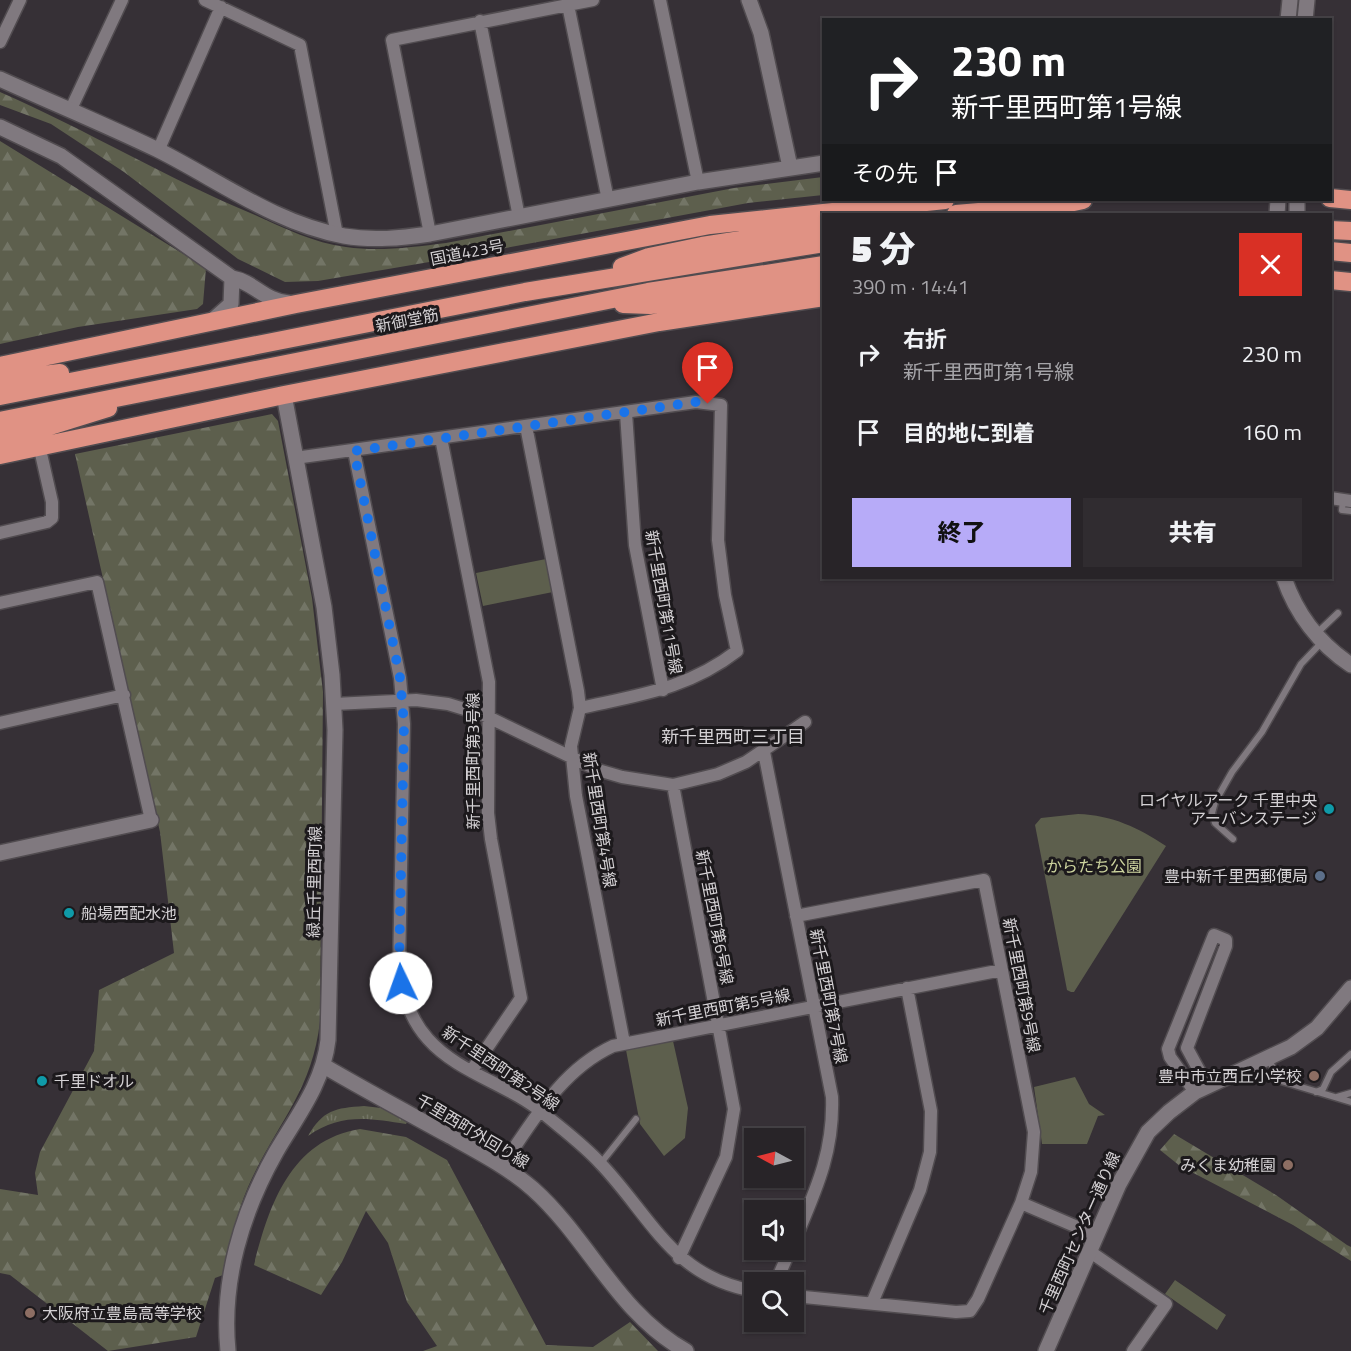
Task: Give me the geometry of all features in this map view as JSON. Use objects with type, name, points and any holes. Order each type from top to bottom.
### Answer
[{"type":"highway","points":[[1332,198],[1351,200]]},
{"type":"highway","name":"国道423号","points":[[823,213],[936,201]]},
{"type":"highway","points":[[968,213],[1060,205],[1078,201]]},
{"type":"highway","name":"国道423号","points":[[0,366],[296,304],[710,225],[822,213]]},
{"type":"highway","points":[[606,278],[625,265],[649,257],[774,233],[822,227]]},
{"type":"highway","points":[[1332,230],[1351,231]]},
{"type":"highway","name":"新御堂筋","points":[[0,396],[525,292],[822,243]]},
{"type":"highway","points":[[1332,251],[1351,253]]},
{"type":"highway","name":"新御堂筋","points":[[0,421],[604,300],[822,265]]},
{"type":"highway","points":[[1332,280],[1351,282]]},
{"type":"highway","points":[[604,300],[632,305],[650,304],[822,282]]},
{"type":"highway","points":[[0,455],[284,395],[658,322],[822,297]]},
{"type":"highway","points":[[0,380],[101,369],[121,372]]},
{"type":"highway","points":[[0,438],[88,415],[107,408],[126,395]]},
{"type":"street","points":[[0,42],[20,0]]},
{"type":"street","points":[[70,111],[122,0]]},
{"type":"street","points":[[205,0],[300,45],[337,235]]},
{"type":"street","points":[[430,234],[392,40],[593,0]]},
{"type":"street","points":[[660,0],[698,182]]},
{"type":"street","points":[[749,0],[761,33],[790,167]]},
{"type":"street","points":[[1288,18],[1290,0]]},
{"type":"street","points":[[1305,18],[1307,0]]},
{"type":"street","points":[[568,5],[608,200]]},
{"type":"street","points":[[158,151],[221,8]]},
{"type":"street","points":[[480,21],[519,217]]},
{"type":"street","points":[[0,79],[158,151],[272,211],[312,228],[337,235],[383,239],[430,234],[698,182],[822,163]]},
{"type":"street","points":[[0,127],[61,156],[232,278],[246,283],[272,300],[296,304]]},
{"type":"street","points":[[211,321],[231,304],[234,291],[232,278]]},
{"type":"street","name":"緑丘千里西町線","points":[[228,1351],[228,1292],[239,1235],[261,1181],[306,1105],[324,1066],[328,1040],[334,704],[324,607],[284,395]]},
{"type":"street","points":[[295,458],[696,402],[721,405],[718,540],[725,596],[737,651],[705,673],[663,690],[580,708]]},
{"type":"street","name":"新千里西町第11号線","points":[[626,413],[635,545],[663,690]]},
{"type":"street","name":"新千里西町第4号線","points":[[526,426],[580,708],[571,746],[576,796],[624,1043]]},
{"type":"street","name":"新千里西町第3号線","points":[[441,438],[489,682],[491,718],[488,802],[491,839],[521,998],[472,1070]]},
{"type":"street","points":[[0,533],[47,522],[52,518],[52,502],[39,445]]},
{"type":"street","name":"新千里西町第2号線","points":[[354,451],[400,678],[404,724],[399,968],[401,983],[413,1018],[428,1039],[472,1070],[540,1111],[601,1163],[679,1258],[720,1282],[744,1289]]},
{"type":"street","points":[[1284,579],[1303,617],[1319,638],[1351,665]]},
{"type":"street","points":[[0,603],[97,582],[151,820],[0,853]]},
{"type":"street","points":[[0,723],[124,695]]},
{"type":"street","points":[[334,704],[402,700],[448,704],[491,718],[572,758],[611,774],[673,786],[718,774],[764,752],[791,729],[805,722]]},
{"type":"street","name":"新千里西町第7号線","points":[[764,752],[832,1097],[832,1127],[824,1168],[804,1217]]},
{"type":"street","name":"新千里西町第6号線","points":[[673,786],[734,1101],[731,1141],[726,1157],[679,1258]]},
{"type":"street","name":"新千里西町第9号線","points":[[796,916],[984,880],[1034,1132],[1031,1172],[1021,1203]]},
{"type":"street","points":[[1214,935],[1224,938],[1226,946],[1187,1048],[1201,1088],[1170,1057],[1168,1049],[1214,935]]},
{"type":"street","name":"新千里西町第5号線","points":[[502,1166],[540,1111],[573,1070],[599,1052],[624,1043],[1002,970]]},
{"type":"street","points":[[872,1303],[920,1190],[930,1152],[931,1111],[907,988]]},
{"type":"street","name":"千里西町センター通り線","points":[[1046,1351],[1095,1235],[1140,1143],[1168,1112],[1201,1088],[1268,1059],[1291,1047],[1317,1028],[1351,988]]},
{"type":"street","name":"千里西町外回り線","points":[[324,1066],[502,1166],[522,1180],[553,1209],[630,1305],[661,1333],[686,1351]]},
{"type":"street","points":[[804,1297],[970,1311],[1021,1203],[1095,1235]]},
{"type":"street","points":[[1089,1251],[1166,1304],[1133,1351]]},
{"type":"lane","points":[[1342,500],[1342,510],[1351,511]]},
{"type":"lane","points":[[1233,839],[1215,823],[1212,813],[1215,802],[1232,772],[1262,732],[1300,664],[1338,613]]},
{"type":"lane","points":[[1316,1092],[1323,1089],[1331,1072],[1351,1054]]},
{"type":"lane","points":[[1268,1059],[1277,1078],[1281,1081],[1351,1102]]},
{"type":"lane","points":[[1329,1096],[1338,1097],[1351,1093]]},
{"type":"lane","points":[[601,1163],[636,1119]]},
{"type":"green space","points":[[0,92],[223,201],[299,234],[346,247],[383,249],[446,243],[734,188],[822,177],[822,195],[748,203],[318,281],[285,282],[238,259],[124,172],[51,124],[0,105]]},
{"type":"green space","points":[[0,141],[206,268],[203,304],[197,309],[78,327],[0,344]]},
{"type":"green space","points":[[272,414],[278,421],[312,598],[323,692],[320,1021],[316,1046],[301,1089],[248,1187],[236,1220],[223,1275],[215,1278],[196,1337],[108,1351],[10,1275],[0,1273],[0,1189],[38,1195],[35,1173],[40,1152],[94,1051],[99,990],[174,953],[160,832],[75,454]]},
{"type":"green space","points":[[546,559],[553,592],[483,606],[476,573]]},
{"type":"green space","name":"からたち公園","points":[[1078,814],[1102,817],[1125,824],[1166,846],[1074,992],[1071,992],[1067,990],[1035,825],[1041,818]]},
{"type":"green space","points":[[673,1041],[688,1108],[685,1138],[664,1156],[640,1124],[626,1050]]},
{"type":"green space","points":[[1075,1077],[1089,1104],[1105,1115],[1098,1116],[1087,1144],[1042,1144],[1034,1087]]},
{"type":"green space","points":[[364,1106],[381,1108],[407,1122],[406,1124],[355,1119],[332,1124],[308,1136],[319,1121],[331,1112]]},
{"type":"green space","points":[[360,1129],[406,1137],[447,1160],[546,1345],[593,1347],[630,1322],[658,1351],[423,1351],[437,1346],[407,1302],[388,1243],[366,1211],[342,1262],[321,1295],[254,1265],[267,1220],[276,1199],[300,1161],[316,1146],[336,1136]]},
{"type":"green space","points":[[1174,1134],[1276,1195],[1351,1247],[1351,1261],[1293,1225],[1180,1166],[1160,1150]]},
{"type":"green space","points":[[1175,1280],[1226,1315],[1217,1330],[1165,1294]]},
{"type":"place","name":"ロイヤルアーク 千里中央 アーバンステージ","points":[[1329,809]]},
{"type":"place","name":"豊中新千里西郵便局","points":[[1320,876]]},
{"type":"place","name":"船場西配水池","points":[[69,913]]},
{"type":"place","name":"豊中市立西丘小学校","points":[[1314,1076]]},
{"type":"place","name":"千里ドオル","points":[[42,1081]]},
{"type":"place","name":"みくま幼稚園","points":[[1288,1165]]},
{"type":"place","name":"大阪府立豊島高等学校","points":[[30,1313]]},
{"type":"district","name":"新千里西町三丁目","points":[[733,737]]},
{"type":"route","points":[[401,983],[399,968],[404,724],[400,678],[354,451],[696,402],[708,404]]}]
